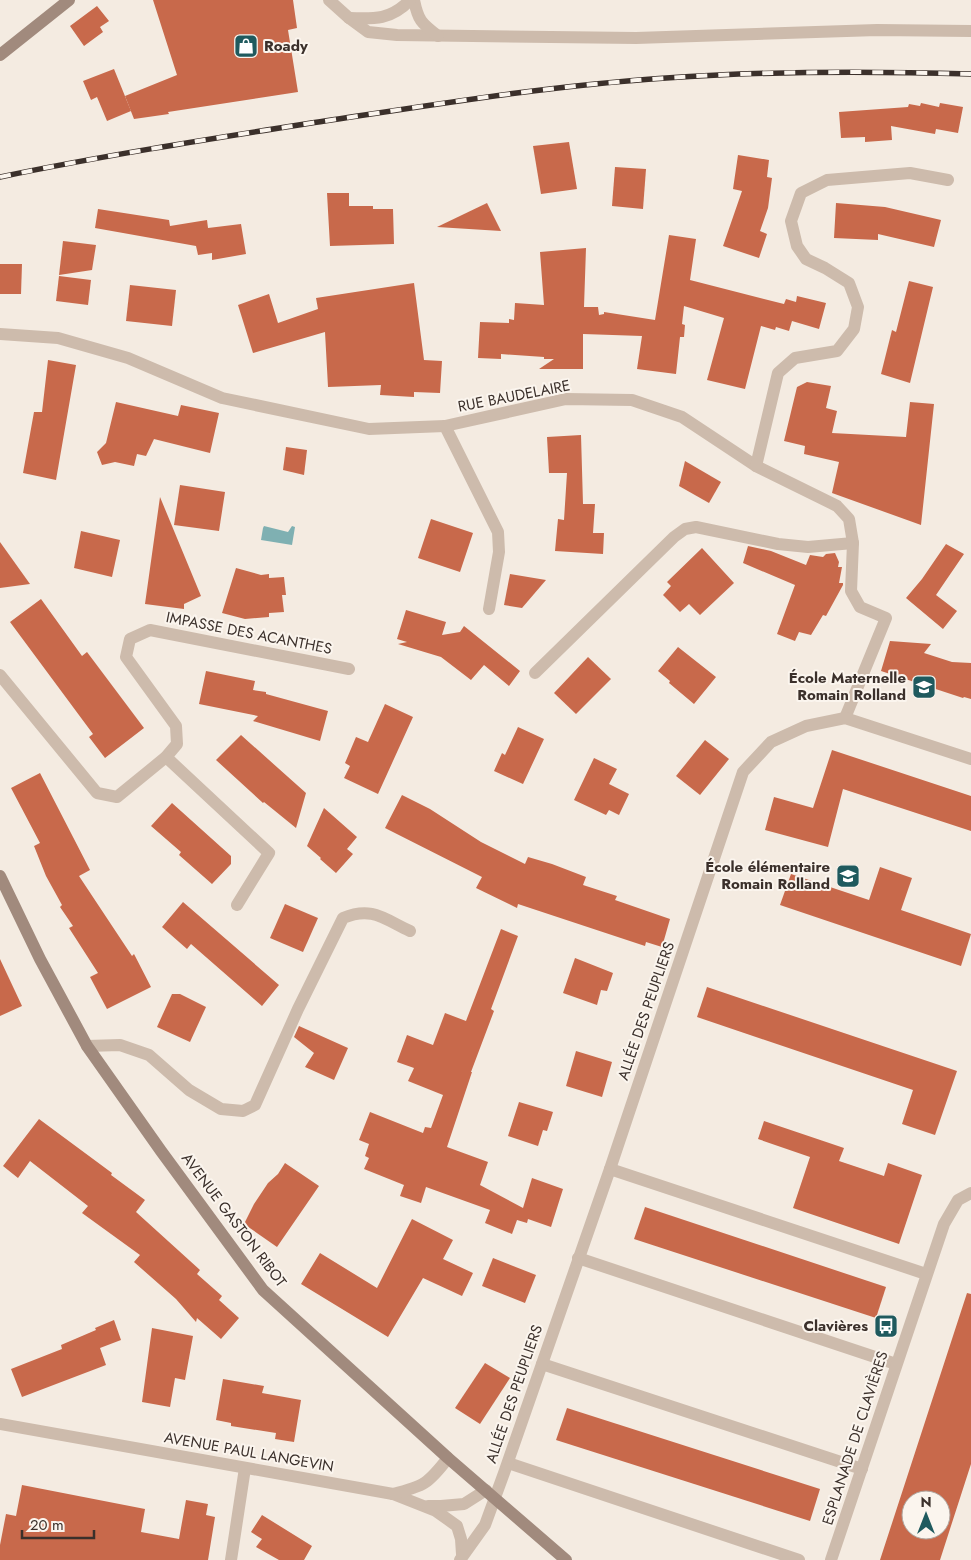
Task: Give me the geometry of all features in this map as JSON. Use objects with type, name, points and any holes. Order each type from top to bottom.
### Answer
[{"type":"street","points":[[0,55],[69,0]]},
{"type":"street","points":[[329,0],[368,32],[397,35],[636,38],[886,30],[971,31]]},
{"type":"street","points":[[349,18],[384,18],[412,0],[417,16],[438,36]]},
{"type":"street","points":[[756,466],[778,373],[795,358],[837,351],[854,329],[858,307],[849,283],[806,259],[797,246],[791,221],[801,193],[827,180],[910,173],[948,180]]},
{"type":"street","name":"RUE BAUDELAIRE","points":[[0,334],[58,338],[128,358],[222,398],[369,429],[445,426],[566,399],[632,400],[682,417],[756,466],[837,506],[849,518],[853,543],[851,591],[860,607],[886,618],[845,718]]},
{"type":"street","points":[[445,426],[498,532],[499,552],[489,609]]},
{"type":"street","points":[[535,673],[674,537],[685,529],[696,527],[778,544],[808,547],[853,543]]},
{"type":"street","name":"IMPASSE DES ACANTHES","points":[[0,675],[97,793],[117,797],[166,757],[178,744],[176,726],[126,657],[130,639],[150,630],[349,669]]},
{"type":"street","name":"ALLÉE DES PEUPLIERS","points":[[461,1557],[485,1525],[490,1494],[508,1462],[610,1169],[743,772],[771,742],[806,726],[845,718],[971,759]]},
{"type":"street","points":[[166,757],[269,853],[237,905]]},
{"type":"street","name":"AVENUE GASTON RIBOT","points":[[0,876],[2,890],[87,1046],[263,1290],[448,1458],[566,1560]]},
{"type":"street","points":[[87,1046],[120,1045],[149,1055],[189,1090],[221,1109],[243,1111],[255,1104],[298,1009],[343,918],[356,913],[368,912],[410,931]]},
{"type":"street","points":[[610,1169],[926,1274]]},
{"type":"street","name":"ESPLANADE DE CLAVIÈRES","points":[[831,1560],[944,1224],[958,1200],[971,1193]]},
{"type":"street","points":[[578,1258],[896,1364]]},
{"type":"street","points":[[542,1364],[862,1469]]},
{"type":"street","name":"AVENUE PAUL LANGEVIN","points":[[0,1424],[393,1494],[436,1511],[457,1526],[461,1539],[461,1557]]},
{"type":"street","points":[[393,1494],[414,1489],[429,1481],[448,1458]]},
{"type":"street","points":[[508,1462],[799,1560]]},
{"type":"street","points":[[231,1560],[244,1468]]},
{"type":"street","points":[[423,1506],[464,1504],[490,1494]]},
{"type":"water","points":[[264,526],[288,532],[292,526],[295,527],[292,545],[261,540]]},
{"type":"building","points":[[153,0],[293,0],[297,28],[288,30],[298,92],[134,119],[125,96],[177,75]]},
{"type":"building","points":[[97,6],[109,21],[100,27],[103,32],[84,46],[70,26]]},
{"type":"building","points":[[114,69],[131,111],[107,121],[97,97],[91,100],[83,81]]},
{"type":"building","points":[[921,103],[939,107],[940,103],[963,107],[958,133],[936,129],[935,134],[891,126],[892,140],[865,142],[865,137],[841,138],[839,112],[908,107],[909,104],[920,106]]},
{"type":"building","points":[[569,142],[577,189],[541,194],[533,146]]},
{"type":"building","points":[[738,155],[769,160],[767,177],[772,178],[768,208],[760,231],[767,234],[759,258],[723,246],[742,191],[733,189]]},
{"type":"building","points":[[615,167],[646,169],[643,209],[612,206]]},
{"type":"building","points":[[327,193],[349,193],[349,206],[373,206],[373,209],[393,209],[394,244],[330,246]]},
{"type":"building","points":[[487,203],[501,231],[437,227]]},
{"type":"building","points":[[836,203],[885,207],[941,220],[934,247],[878,234],[878,240],[834,238]]},
{"type":"building","points":[[98,209],[169,220],[170,226],[207,220],[208,228],[241,224],[246,254],[212,260],[212,253],[198,255],[196,246],[95,228]]},
{"type":"building","points":[[669,235],[696,239],[690,280],[784,304],[786,299],[796,302],[797,296],[826,303],[819,329],[792,321],[789,331],[776,327],[775,330],[761,326],[745,389],[707,380],[724,318],[684,306],[682,324],[685,325],[684,337],[680,337],[676,374],[637,369],[642,336],[583,334],[583,369],[539,369],[554,359],[544,359],[544,357],[501,354],[501,359],[478,358],[480,322],[509,323],[509,319],[514,320],[515,303],[544,305],[540,252],[586,248],[584,307],[598,307],[599,315],[604,314],[604,312],[655,320]]},
{"type":"building","points":[[63,241],[96,245],[92,270],[59,275]]},
{"type":"building","points":[[0,264],[22,264],[21,294],[0,294]]},
{"type":"building","points":[[59,276],[91,280],[88,305],[56,301]]},
{"type":"building","points":[[909,281],[933,287],[910,383],[881,374],[892,330],[896,332]]},
{"type":"building","points":[[414,283],[424,360],[442,361],[440,393],[414,392],[414,397],[380,395],[381,385],[328,387],[325,332],[253,353],[238,305],[269,294],[278,323],[318,309],[316,298]]},
{"type":"building","points":[[130,285],[176,290],[172,326],[126,321]]},
{"type":"building","points":[[48,360],[76,365],[56,480],[23,473],[34,412],[42,412]]},
{"type":"building","points":[[807,382],[831,386],[826,408],[837,411],[832,433],[906,437],[910,402],[934,404],[921,525],[832,493],[839,462],[804,454],[805,446],[784,441],[797,387]]},
{"type":"building","points":[[116,402],[178,416],[181,405],[219,413],[210,453],[154,439],[146,456],[137,454],[134,466],[115,462],[102,465],[97,452],[106,443]]},
{"type":"building","points":[[581,435],[583,504],[595,504],[593,533],[604,533],[603,554],[555,551],[558,519],[564,520],[567,473],[549,473],[547,437]]},
{"type":"building","points":[[286,447],[307,450],[304,475],[283,470]]},
{"type":"building","points":[[685,461],[721,482],[709,503],[679,486]]},
{"type":"building","points":[[180,485],[225,492],[219,531],[174,525]]},
{"type":"building","points":[[160,497],[201,596],[184,604],[184,609],[145,604]]},
{"type":"building","points":[[431,519],[473,533],[460,572],[418,558]]},
{"type":"building","points":[[81,531],[120,540],[112,577],[74,568]]},
{"type":"building","points":[[0,542],[30,584],[0,588]]},
{"type":"building","points":[[946,544],[964,554],[936,595],[957,611],[943,629],[906,598],[922,579]]},
{"type":"building","points":[[748,546],[771,551],[806,565],[810,555],[823,557],[826,554],[835,553],[839,562],[838,567],[842,567],[839,583],[843,583],[843,585],[826,616],[823,615],[811,635],[799,632],[795,641],[777,634],[795,585],[743,563]]},
{"type":"building","points":[[702,548],[734,583],[700,615],[689,604],[680,612],[663,595],[671,586],[667,582]]},
{"type":"building","points":[[236,568],[261,575],[269,574],[269,578],[284,577],[286,595],[282,595],[284,612],[269,613],[269,617],[245,619],[222,613]]},
{"type":"building","points":[[510,574],[546,580],[522,608],[504,605]]},
{"type":"building","points":[[41,599],[82,656],[87,652],[144,728],[105,758],[89,737],[93,734],[10,622]]},
{"type":"building","points":[[406,610],[446,622],[442,635],[460,632],[464,626],[520,671],[509,686],[484,665],[471,680],[441,657],[398,644],[407,642],[397,639]]},
{"type":"building","points":[[890,641],[931,644],[924,653],[952,662],[971,663],[971,699],[881,671]]},
{"type":"building","points":[[678,647],[716,677],[694,704],[658,671]]},
{"type":"building","points":[[588,657],[611,679],[576,714],[554,693]]},
{"type":"building","points":[[206,671],[255,681],[253,690],[266,692],[266,694],[328,711],[320,741],[253,721],[258,716],[199,704]]},
{"type":"building","points":[[385,704],[413,717],[378,794],[344,778],[350,766],[345,763],[356,737],[368,742]]},
{"type":"building","points":[[518,727],[544,739],[523,784],[494,771],[502,753],[505,755]]},
{"type":"building","points":[[241,735],[306,793],[296,828],[263,803],[216,760]]},
{"type":"building","points":[[705,740],[729,759],[700,795],[676,776]]},
{"type":"building","points":[[832,750],[971,796],[971,831],[843,789],[828,847],[765,830],[774,797],[813,808]]},
{"type":"building","points":[[594,758],[617,769],[609,784],[629,794],[619,815],[609,810],[606,815],[574,800]]},
{"type":"building","points":[[40,773],[90,870],[79,876],[132,956],[134,954],[151,987],[107,1009],[90,977],[98,973],[69,928],[73,926],[60,907],[62,905],[46,876],[34,846],[40,843],[11,788]]},
{"type":"building","points":[[402,795],[430,809],[481,842],[525,864],[528,857],[552,864],[586,877],[583,885],[617,896],[615,900],[670,919],[662,947],[646,942],[645,946],[518,904],[517,908],[476,888],[482,877],[385,828]]},
{"type":"building","points":[[172,803],[231,856],[231,864],[212,884],[179,855],[181,852],[151,826]]},
{"type":"building","points":[[324,808],[357,837],[347,849],[353,854],[336,873],[307,846]]},
{"type":"building","points":[[880,867],[912,878],[901,910],[971,934],[961,966],[780,905],[791,874],[869,900]]},
{"type":"building","points":[[183,902],[279,985],[262,1006],[191,944],[187,949],[162,927]]},
{"type":"building","points":[[285,904],[318,918],[303,952],[270,938]]},
{"type":"building","points":[[501,929],[518,936],[491,1009],[494,1011],[471,1072],[447,1147],[488,1162],[480,1185],[523,1208],[532,1178],[563,1189],[551,1227],[528,1219],[527,1223],[517,1220],[512,1234],[485,1223],[490,1210],[426,1187],[421,1203],[400,1196],[404,1185],[364,1169],[369,1158],[365,1156],[369,1144],[359,1140],[370,1112],[423,1133],[425,1127],[431,1128],[443,1095],[408,1081],[414,1068],[397,1062],[407,1035],[433,1045],[445,1013],[466,1021]]},
{"type":"building","points":[[575,958],[613,973],[607,991],[601,990],[597,1005],[563,993]]},
{"type":"building","points":[[0,959],[22,1006],[0,1016]]},
{"type":"building","points":[[707,987],[957,1071],[935,1135],[902,1124],[913,1090],[697,1017]]},
{"type":"building","points":[[172,994],[180,994],[206,1007],[190,1042],[157,1027]]},
{"type":"building","points":[[299,1026],[348,1048],[334,1080],[305,1067],[314,1053],[294,1037]]},
{"type":"building","points":[[576,1051],[612,1062],[602,1097],[566,1086]]},
{"type":"building","points":[[519,1102],[553,1112],[547,1131],[543,1130],[538,1146],[508,1136]]},
{"type":"building","points":[[39,1119],[145,1200],[136,1212],[200,1270],[197,1274],[222,1296],[219,1300],[239,1318],[221,1339],[197,1318],[196,1322],[176,1299],[134,1262],[140,1255],[82,1213],[88,1206],[30,1161],[18,1178],[3,1166]]},
{"type":"building","points":[[764,1121],[844,1148],[839,1161],[884,1176],[888,1163],[922,1175],[899,1244],[793,1208],[810,1157],[758,1139]]},
{"type":"building","points":[[285,1163],[319,1186],[277,1247],[244,1224],[268,1183],[278,1174]]},
{"type":"building","points":[[645,1207],[886,1287],[876,1318],[634,1239]]},
{"type":"building","points":[[412,1219],[453,1240],[443,1259],[473,1273],[462,1296],[423,1278],[388,1337],[301,1284],[320,1253],[377,1288]]},
{"type":"building","points":[[493,1258],[536,1275],[525,1303],[482,1286]]},
{"type":"building","points":[[967,1293],[971,1294],[971,1464],[951,1526],[951,1490],[903,1490]]},
{"type":"building","points":[[114,1320],[121,1340],[100,1348],[106,1365],[22,1397],[11,1369],[62,1349],[61,1345]]},
{"type":"building","points":[[152,1328],[193,1336],[185,1380],[175,1378],[170,1407],[142,1402]]},
{"type":"building","points":[[485,1363],[510,1378],[480,1424],[455,1408]]},
{"type":"building","points":[[223,1379],[264,1386],[262,1393],[301,1400],[294,1442],[275,1439],[276,1433],[231,1426],[231,1423],[216,1420]]},
{"type":"building","points":[[567,1408],[820,1489],[810,1521],[556,1440]]},
{"type":"building","points":[[22,1485],[145,1509],[141,1532],[179,1539],[186,1500],[208,1504],[206,1515],[215,1517],[208,1560],[0,1560],[0,1545],[6,1514],[16,1516]]},
{"type":"building","points":[[901,1496],[901,1540],[946,1540],[940,1560],[880,1560]]},
{"type":"building","points":[[262,1515],[312,1546],[304,1560],[279,1560],[256,1547],[262,1539],[251,1532]]},
{"type":"railway","points":[[0,177],[114,155],[267,130],[575,86],[742,74],[857,72],[971,74]]},
{"type":"place","name":"Roady","points":[[246,46]]},
{"type":"place","name":"École Maternelle Romain Rolland","points":[[924,687]]},
{"type":"place","name":"École élémentaire Romain Rolland","points":[[848,876]]},
{"type":"place","name":"Clavières","points":[[886,1326]]}]
